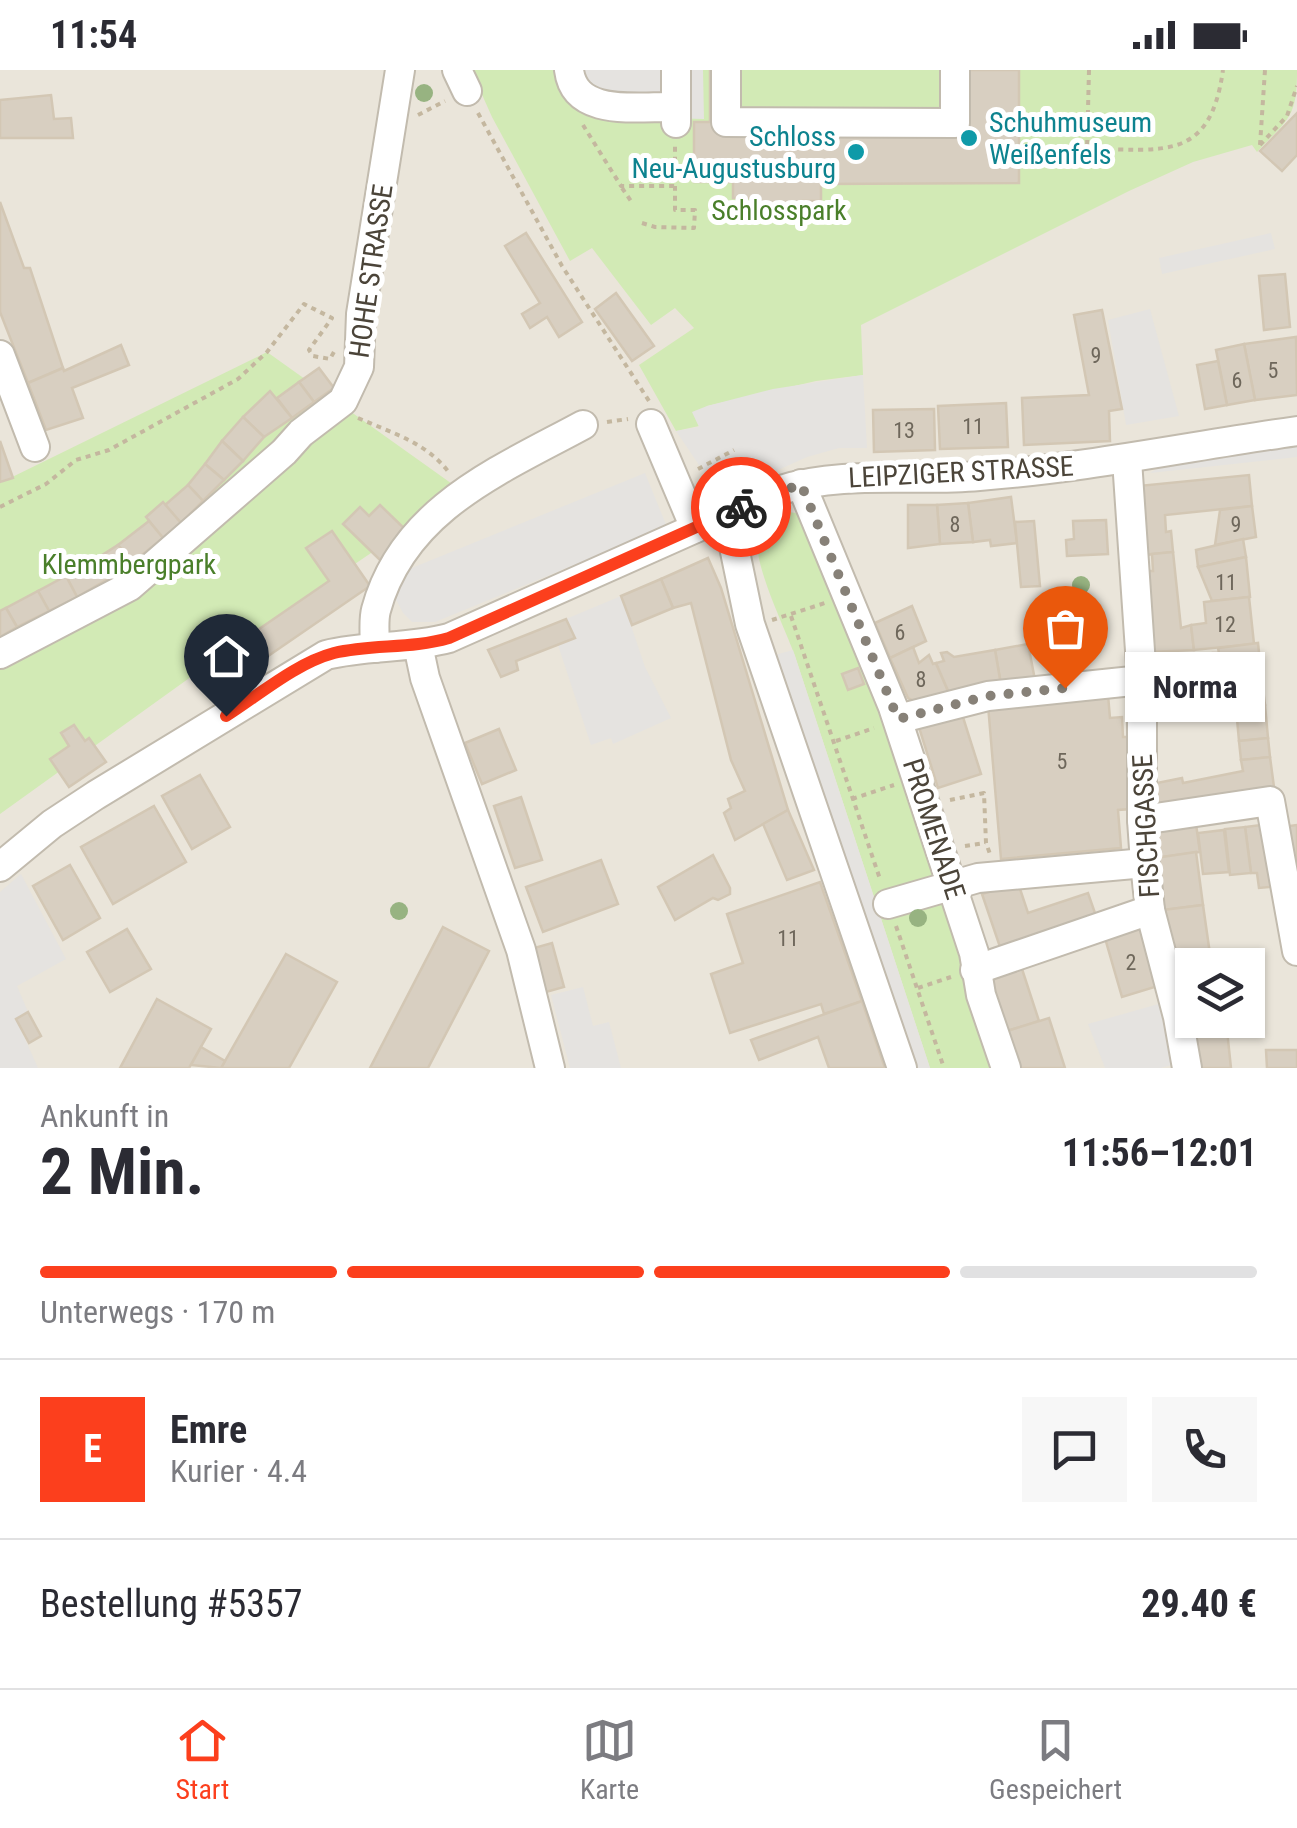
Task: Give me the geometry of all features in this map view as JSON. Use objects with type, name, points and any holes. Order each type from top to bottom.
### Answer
[{"type":"street","name":"HOHE STRASSE","points":[[0,654],[130,586],[301,433],[343,402],[359,367],[361,314],[400,70]]},
{"type":"street","points":[[569,70],[572,89],[585,100],[676,116],[676,70]]},
{"type":"street","points":[[726,70],[726,122],[955,123],[955,70]]},
{"type":"street","points":[[0,355],[35,447]]},
{"type":"street","points":[[651,424],[676,480],[738,558],[750,624],[902,1068]]},
{"type":"street","points":[[375,648],[376,611],[398,558],[422,526],[462,491],[583,425]]},
{"type":"street","name":"LEIPZIGER STRASSE","points":[[0,867],[52,824],[307,665],[338,652],[418,645],[472,628],[801,484],[977,476],[1127,460],[1200,446],[1246,451],[1297,430]]},
{"type":"street","name":"FISCHGASSE","points":[[1127,460],[1142,680],[1145,863],[1150,910],[1187,1068]]},
{"type":"street","name":"PROMENADE","points":[[801,484],[898,719],[974,953],[975,970],[1006,1068]]},
{"type":"street","points":[[418,645],[424,678],[521,950],[550,1068]]},
{"type":"street","points":[[898,719],[988,696],[1142,680]]},
{"type":"street","points":[[1142,820],[1270,801],[1297,952]]},
{"type":"street","points":[[888,904],[952,884],[1016,874],[1145,863]]},
{"type":"street","points":[[975,970],[1150,910]]},
{"type":"path","points":[[1089,70],[1087,149],[1178,147],[1198,130],[1218,102],[1223,70]]},
{"type":"path","points":[[1265,70],[1260,145],[1287,116],[1297,86]]},
{"type":"path","points":[[395,113],[412,117],[462,80],[562,266],[654,410],[651,424],[636,419],[583,425]]},
{"type":"path","points":[[642,223],[694,228],[694,210],[675,210],[676,116]]},
{"type":"path","points":[[580,120],[633,204]]},
{"type":"path","points":[[621,186],[675,186]]},
{"type":"path","points":[[0,507],[46,484],[76,460],[109,450],[238,380],[267,352],[304,304],[332,318],[309,350],[314,356]]},
{"type":"path","points":[[344,412],[436,455],[462,491]]},
{"type":"path","points":[[676,480],[734,450]]},
{"type":"path","points":[[750,624],[791,616],[848,594]]},
{"type":"path","points":[[791,616],[944,1068]]},
{"type":"path","points":[[836,741],[898,719]]},
{"type":"path","points":[[852,798],[917,776]]},
{"type":"path","points":[[926,805],[984,793],[986,843],[994,864]]},
{"type":"path","points":[[918,988],[975,970]]},
{"type":"shaded area","points":[[0,70],[1297,70],[1297,1068],[0,1068]]},
{"type":"shaded area","points":[[554,70],[703,70],[704,119],[586,116]]},
{"type":"shaded area","points":[[1271,233],[1275,249],[1162,274],[1159,258]]},
{"type":"shaded area","points":[[1150,309],[1179,416],[1126,425],[1108,320]]},
{"type":"shaded area","points":[[863,375],[867,448],[839,448],[807,457],[720,496],[676,431],[699,427],[692,412],[707,406],[773,389]]},
{"type":"shaded area","points":[[1297,438],[1297,457],[1150,473],[1177,455]]},
{"type":"shaded area","points":[[645,473],[667,527],[435,622],[412,622],[391,590],[407,570]]},
{"type":"shaded area","points":[[621,596],[645,667],[671,718],[613,744],[611,738],[591,745],[558,645],[575,638],[566,619]]},
{"type":"shaded area","points":[[793,650],[930,1068],[912,1068],[775,655]]},
{"type":"shaded area","points":[[21,874],[66,959],[17,986],[28,1012],[16,1019],[38,1068],[0,1068],[0,892]]},
{"type":"shaded area","points":[[583,987],[593,1026],[609,1022],[621,1068],[570,1068],[551,995]]},
{"type":"shaded area","points":[[1162,1003],[1176,1064],[1160,1068],[1105,1068],[1088,1024]]},
{"type":"green space","name":"Schlosspark","points":[[471,70],[1297,70],[1293,108],[1257,152],[1252,145],[1193,162],[861,325],[863,375],[816,381],[707,406],[699,426],[676,431],[639,365],[694,328],[675,308],[651,325],[592,248],[570,261]]},
{"type":"green space","name":"Klemmbergpark","points":[[267,352],[462,491],[220,656],[0,814],[0,483]]},
{"type":"green space","points":[[789,512],[802,514],[864,645],[996,1068],[930,1068],[795,656],[760,565],[758,540],[762,529],[773,518]]},
{"type":"building","name":"Schloss Neu-Augustusburg","points":[[710,70],[726,70],[726,122],[955,123],[955,70],[1019,70],[1019,183],[821,184],[821,201],[803,201],[803,221],[752,221],[752,198],[733,198],[733,182],[694,182],[694,122],[710,122]]},
{"type":"building","points":[[51,95],[54,119],[71,118],[73,138],[0,138],[0,100]]},
{"type":"building","points":[[1297,113],[1297,155],[1282,171],[1260,151]]},
{"type":"building","points":[[0,202],[24,268],[30,268],[63,368],[28,383],[0,312]]},
{"type":"building","points":[[526,233],[582,322],[559,337],[547,317],[530,328],[522,314],[540,303],[505,246]]},
{"type":"building","points":[[1285,274],[1290,327],[1264,330],[1259,276]]},
{"type":"building","points":[[616,293],[654,346],[632,361],[595,309]]},
{"type":"building","points":[[1102,310],[1122,409],[1109,411],[1110,441],[1024,445],[1022,398],[1089,395],[1074,315]]},
{"type":"building","points":[[1296,337],[1297,395],[1255,400],[1244,344]]},
{"type":"building","points":[[1244,344],[1255,400],[1227,405],[1216,350]]},
{"type":"building","points":[[121,345],[129,365],[72,388],[83,418],[46,430],[28,383]]},
{"type":"building","points":[[1218,361],[1227,405],[1205,409],[1197,365]]},
{"type":"building","points":[[319,368],[334,388],[314,402],[299,382]]},
{"type":"building","points":[[299,382],[314,402],[292,418],[277,398]]},
{"type":"building","points":[[270,391],[292,418],[264,437],[243,417]]},
{"type":"building","points":[[1006,403],[1008,447],[940,449],[938,406]]},
{"type":"building","points":[[934,409],[935,450],[874,452],[873,410]]},
{"type":"building","points":[[243,417],[264,437],[243,461],[222,441]]},
{"type":"building","points":[[0,441],[13,478],[0,482]]},
{"type":"building","points":[[222,441],[243,461],[224,480],[205,464]]},
{"type":"building","points":[[205,464],[224,480],[203,501],[188,485]]},
{"type":"building","points":[[1249,475],[1252,506],[1165,515],[1173,552],[1145,555],[1138,486]]},
{"type":"building","points":[[188,485],[203,501],[181,523],[165,505]]},
{"type":"building","points":[[1011,497],[1017,543],[991,546],[990,540],[973,542],[968,503]]},
{"type":"building","points":[[163,502],[181,523],[163,538],[146,517]]},
{"type":"building","points":[[968,503],[973,542],[940,544],[937,505]]},
{"type":"building","points":[[380,505],[407,531],[380,560],[343,524],[360,507],[369,516]]},
{"type":"building","points":[[908,505],[937,505],[940,544],[908,548]]},
{"type":"building","points":[[1252,506],[1256,537],[1215,545],[1220,510]]},
{"type":"building","points":[[1106,520],[1108,554],[1067,556],[1066,540],[1074,539],[1073,521]]},
{"type":"building","points":[[149,521],[163,538],[132,563],[118,545]]},
{"type":"building","points":[[1034,521],[1040,586],[1021,587],[1015,522]]},
{"type":"building","points":[[332,531],[370,586],[236,678],[220,656],[329,581],[306,548]]},
{"type":"building","points":[[1243,539],[1246,557],[1198,567],[1196,550]]},
{"type":"building","points":[[118,545],[132,563],[108,579],[96,559]]},
{"type":"building","points":[[1173,552],[1181,628],[1191,625],[1194,650],[1150,652],[1147,571],[1153,571],[1152,554]]},
{"type":"building","points":[[1246,557],[1250,597],[1212,601],[1198,567]]},
{"type":"building","points":[[708,558],[721,588],[788,810],[735,840],[724,813],[731,808],[728,799],[745,791],[731,760],[691,603],[673,608],[661,579]]},
{"type":"building","points":[[96,559],[108,579],[77,597],[66,576]]},
{"type":"building","points":[[66,576],[77,597],[49,611],[38,591]]},
{"type":"building","points":[[661,579],[673,608],[632,625],[621,596]]},
{"type":"building","points":[[38,591],[49,611],[17,627],[6,608]]},
{"type":"building","points":[[1249,597],[1254,644],[1194,650],[1191,625],[1206,623],[1204,602]]},
{"type":"building","points":[[912,606],[926,641],[890,658],[875,623]]},
{"type":"building","points":[[6,608],[17,627],[0,637],[0,611]]},
{"type":"building","points":[[566,619],[575,638],[516,661],[518,670],[501,677],[488,650]]},
{"type":"building","points":[[1258,643],[1261,672],[1221,676],[1221,672],[1215,673],[1213,653],[1219,653],[1218,648]]},
{"type":"building","points":[[1028,644],[1035,680],[1001,685],[995,650]]},
{"type":"building","points":[[913,647],[919,663],[929,655],[936,663],[949,693],[918,703],[908,698],[890,658]]},
{"type":"building","points":[[995,650],[1001,685],[949,693],[936,663],[944,661],[941,653],[954,657]]},
{"type":"building","points":[[858,668],[864,684],[848,690],[842,674]]},
{"type":"building","points":[[1261,672],[1265,705],[1225,709],[1224,702],[1212,703],[1211,685],[1222,684],[1221,676]]},
{"type":"building","points":[[1108,695],[1110,718],[1122,717],[1123,737],[1130,737],[1131,809],[1118,810],[1121,848],[1001,859],[988,705]]},
{"type":"building","points":[[1265,705],[1268,738],[1239,741],[1236,708]]},
{"type":"building","points":[[961,711],[981,774],[938,788],[918,724]]},
{"type":"building","points":[[74,725],[106,762],[69,787],[50,759],[69,746],[61,733]]},
{"type":"building","points":[[499,729],[516,770],[482,784],[465,743]]},
{"type":"building","points":[[1268,738],[1270,757],[1241,760],[1239,741]]},
{"type":"building","points":[[1270,757],[1274,787],[1158,811],[1157,783],[1182,778],[1183,783],[1243,771],[1241,760]]},
{"type":"building","points":[[200,775],[230,827],[192,849],[162,796]]},
{"type":"building","points":[[521,797],[542,860],[515,868],[494,806]]},
{"type":"building","points":[[154,806],[186,862],[113,904],[81,847]]},
{"type":"building","points":[[788,810],[814,870],[787,880],[763,824]]},
{"type":"building","points":[[1196,824],[1200,852],[1155,858],[1151,830]]},
{"type":"building","points":[[1270,824],[1279,886],[1259,888],[1257,873],[1251,873],[1245,827]]},
{"type":"building","points":[[1297,825],[1297,883],[1282,827]]},
{"type":"building","points":[[1245,827],[1251,873],[1230,875],[1225,829]]},
{"type":"building","points":[[1224,830],[1229,872],[1203,874],[1198,833]]},
{"type":"building","points":[[1196,852],[1203,905],[1163,910],[1155,858]]},
{"type":"building","points":[[713,855],[730,894],[718,900],[713,898],[675,920],[658,887]]},
{"type":"building","points":[[601,860],[618,904],[543,932],[526,887]]},
{"type":"building","points":[[70,865],[100,918],[63,940],[33,886]]},
{"type":"building","points":[[820,882],[862,1001],[824,1014],[821,1004],[730,1033],[711,974],[743,963],[727,914]]},
{"type":"building","points":[[1018,883],[1028,913],[1088,893],[1096,916],[1000,947],[982,894]]},
{"type":"building","points":[[1203,905],[1209,948],[1175,948],[1175,966],[1171,967],[1163,910]]},
{"type":"building","points":[[443,927],[489,951],[428,1068],[370,1068]]},
{"type":"building","points":[[1140,928],[1158,986],[1122,997],[1105,938]]},
{"type":"building","points":[[127,929],[151,969],[110,992],[87,952]]},
{"type":"building","points":[[552,943],[564,987],[546,992],[534,948]]},
{"type":"building","points":[[286,954],[337,982],[289,1068],[221,1068]]},
{"type":"building","points":[[1022,969],[1039,1021],[1004,1032],[988,980]]},
{"type":"building","points":[[157,999],[211,1029],[189,1068],[120,1068]]},
{"type":"building","points":[[862,1001],[885,1068],[829,1068],[818,1037],[759,1060],[751,1040]]},
{"type":"building","points":[[28,1012],[41,1036],[29,1043],[16,1019]]},
{"type":"building","points":[[1049,1018],[1065,1068],[1016,1068],[1004,1032]]},
{"type":"building","points":[[1196,1038],[1228,1038],[1231,1068],[1199,1068]]},
{"type":"building","points":[[201,1047],[225,1061],[221,1068],[191,1065]]},
{"type":"building","points":[[1266,1050],[1297,1050],[1297,1068],[1267,1068]]},
{"type":"way so far","points":[[741,507],[801,484],[898,719],[988,696],[1065,688]]},
{"type":"place","name":"Schuhmuseum Weißenfels","points":[[969,138]]},
{"type":"place","name":"Schloss Neu-Augustusburg","points":[[856,152]]},
{"type":"place","name":"Norma","points":[[1065,688]]},
{"type":"route","points":[[226,716],[326,656],[449,638],[741,507]]}]
